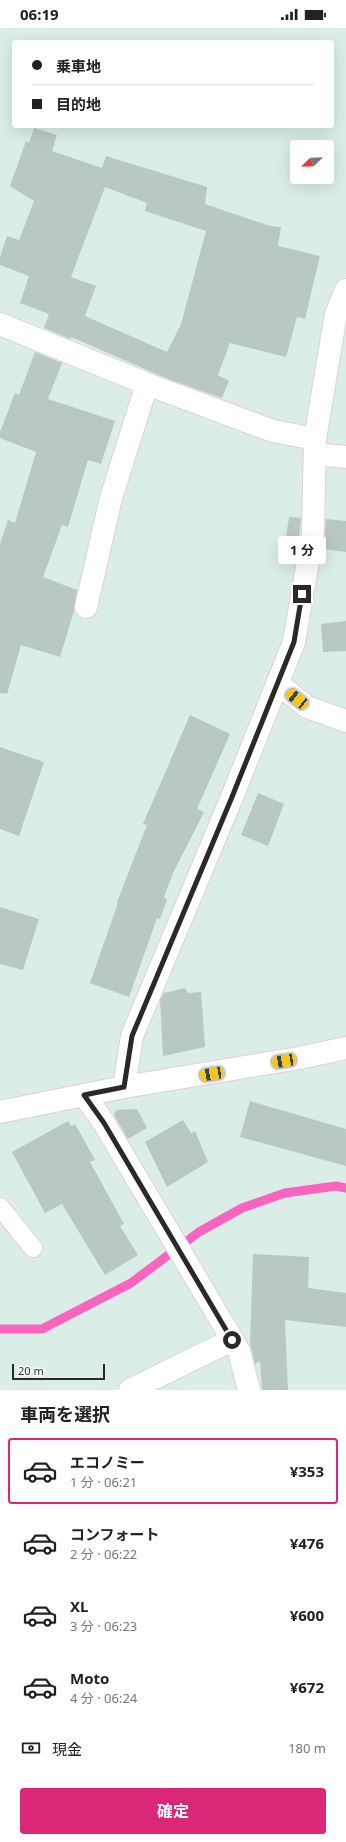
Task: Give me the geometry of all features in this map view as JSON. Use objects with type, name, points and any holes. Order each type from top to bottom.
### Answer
[{"type":"street","points":[[124,1087],[132,1036],[294,642],[313,532],[315,447],[336,314],[346,290]]},
{"type":"street","points":[[0,324],[147,384],[315,447],[346,457]]},
{"type":"street","points":[[86,606],[111,498],[147,384]]},
{"type":"street","points":[[277,684],[307,707],[346,721]]},
{"type":"street","points":[[0,1112],[124,1087],[299,1058],[346,1048]]},
{"type":"street","points":[[84,1095],[104,1123],[239,1351],[249,1390]]},
{"type":"street","points":[[130,1390],[232,1340]]},
{"type":"lane","points":[[0,1207],[33,1248]]},
{"type":"building","points":[[34,128],[57,135],[52,151],[102,168],[106,156],[207,187],[205,204],[270,226],[281,227],[278,246],[320,256],[305,319],[297,317],[286,357],[230,343],[218,375],[229,381],[222,398],[168,379],[71,337],[70,339],[44,328],[49,314],[20,303],[29,276],[0,265],[0,257],[7,236],[19,240],[34,201],[10,186],[26,141],[29,143]],"holes":[[[105,187],[147,203],[145,211],[206,231],[181,324],[167,352],[85,316],[96,286],[71,277]]]},
{"type":"building","points":[[35,352],[62,363],[48,399],[115,421],[101,464],[88,460],[68,527],[62,525],[43,577],[77,590],[74,611],[60,657],[21,645],[7,694],[0,693],[0,544],[8,520],[15,523],[36,452],[0,438],[0,432],[15,393],[19,395]]},
{"type":"building","points":[[289,517],[301,518],[298,546],[285,544]]},
{"type":"building","points":[[326,519],[346,521],[346,552],[323,549]]},
{"type":"building","points":[[346,621],[346,651],[323,652],[321,624]]},
{"type":"building","points":[[190,715],[230,734],[197,809],[204,812],[173,873],[164,897],[167,900],[160,919],[157,918],[129,997],[90,983],[118,903],[117,902],[147,825],[143,824]]},
{"type":"building","points":[[0,747],[44,762],[19,836],[0,829]]},
{"type":"building","points":[[258,793],[284,804],[268,846],[241,835]]},
{"type":"building","points":[[0,907],[39,919],[23,970],[0,964]]},
{"type":"building","points":[[185,988],[188,993],[201,992],[205,1047],[163,1056],[160,1000],[164,993]]},
{"type":"building","points":[[250,1101],[346,1129],[346,1166],[240,1137]]},
{"type":"building","points":[[137,1109],[147,1128],[128,1139],[114,1115],[116,1110]]},
{"type":"building","points":[[183,1120],[191,1133],[195,1131],[208,1162],[167,1187],[145,1142]]},
{"type":"building","points":[[68,1121],[71,1126],[75,1124],[95,1160],[90,1162],[124,1224],[120,1226],[138,1255],[105,1275],[62,1204],[45,1213],[12,1152]]},
{"type":"building","points":[[253,1254],[309,1257],[308,1288],[346,1293],[346,1327],[285,1320],[288,1390],[262,1390],[260,1361],[255,1364],[250,1344]]},
{"type":"waterway","points":[[0,1329],[42,1329],[131,1283],[199,1232],[242,1208],[285,1193],[336,1186],[346,1188]]},
{"type":"route","points":[[232,1340],[104,1123],[84,1095],[124,1087],[132,1036],[232,797],[294,642],[302,594]]}]
